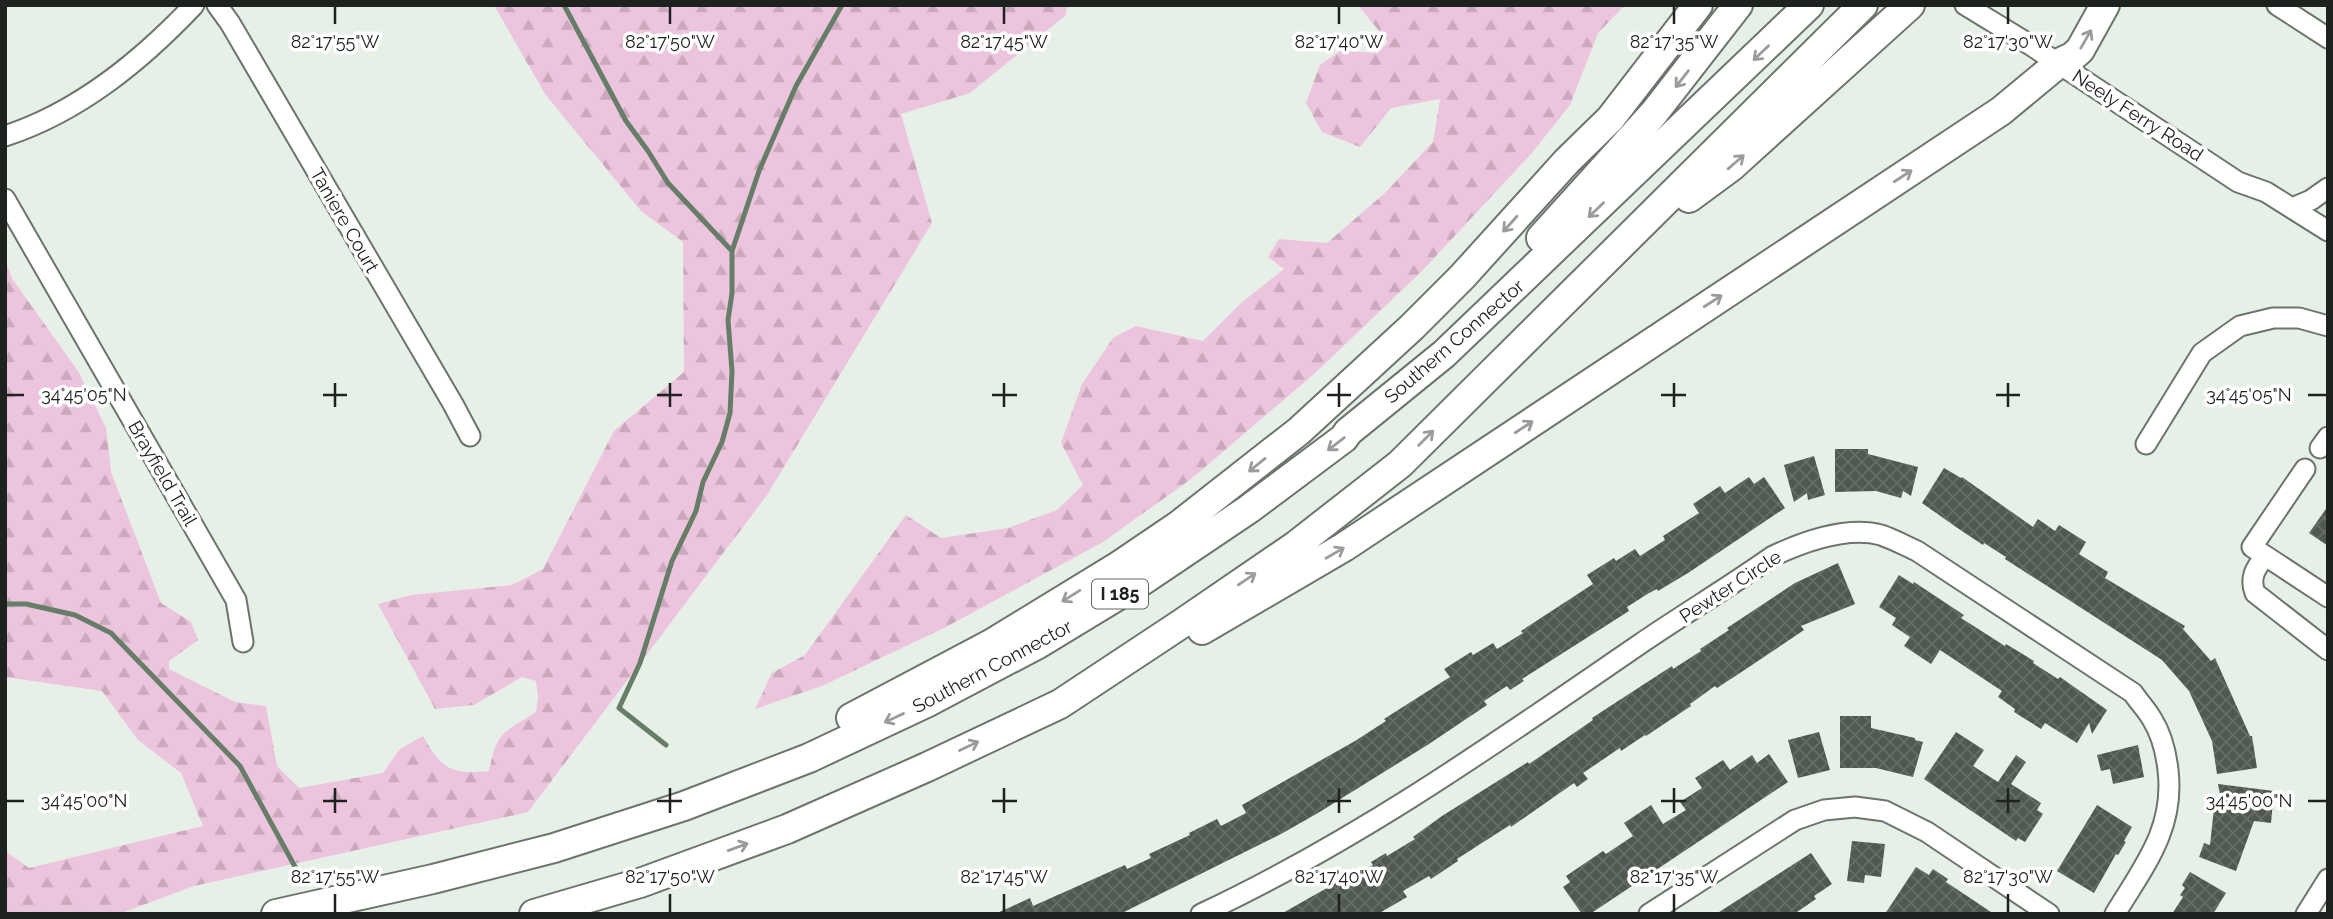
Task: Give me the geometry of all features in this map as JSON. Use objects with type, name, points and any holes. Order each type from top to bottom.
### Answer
[{"type":"highway","points":[[1567,161],[1682,5]]},
{"type":"highway","points":[[433,879],[642,806],[786,748],[925,681],[991,644],[1086,587],[1179,525],[1299,431],[1420,319],[1567,161],[1610,119],[1698,5]]},
{"type":"highway","points":[[1367,417],[1395,384],[1476,306],[1610,165],[1738,5]]},
{"type":"highway","name":"Southern Connector","points":[[276,914],[433,879],[554,848],[684,806],[809,758],[926,703],[1038,644],[1144,579],[1249,509],[1344,438],[1444,354],[1809,5]]},
{"type":"highway","points":[[1060,704],[1295,546],[1400,464],[1863,5]]},
{"type":"highway","points":[[1603,263],[1731,167],[1910,5]]},
{"type":"highway","points":[[534,914],[640,883],[788,829],[927,767],[1146,663],[1344,547],[2001,111],[2059,63],[2080,50],[2105,5]]},
{"type":"street","points":[[5,136],[68,109],[155,44],[194,5]]},
{"type":"street","name":"Taniere Court","points":[[217,5],[470,436]]},
{"type":"street","name":"Neely Ferry Road","points":[[1965,5],[2059,63],[2238,182],[2256,200],[2328,244]]},
{"type":"street","points":[[2277,5],[2328,38]]},
{"type":"street","name":"Neely Ferry Road","points":[[2238,182],[2266,192],[2328,231]]},
{"type":"street","points":[[2292,208],[2311,200],[2328,188]]},
{"type":"street","name":"Brayfield Trail","points":[[5,199],[236,600],[243,642]]},
{"type":"street","points":[[2146,443],[2202,353],[2240,326],[2273,318],[2299,318],[2328,326]]},
{"type":"street","points":[[2305,470],[2252,547],[2328,597]]},
{"type":"street","name":"Pewter Circle","points":[[1201,914],[1263,885],[1374,821],[1773,556],[1801,543],[1845,533],[1880,535],[1917,551],[2133,693],[2151,718],[2162,737],[2171,793],[2164,827],[2151,855],[2115,914]]},
{"type":"street","points":[[2264,556],[2254,570],[2252,585],[2255,593],[2328,650]]},
{"type":"street","points":[[1649,914],[1795,820],[1824,810],[1855,807],[1885,811],[1927,832],[2049,914]]},
{"type":"street","points":[[2306,914],[2328,879]]},
{"type":"green space","points":[[494,5],[1067,5],[1066,15],[970,93],[901,114],[932,223],[767,495],[528,812],[194,886],[119,914],[5,914],[5,851],[29,868],[203,826],[181,773],[138,740],[102,691],[5,677],[5,260],[13,280],[78,371],[106,428],[111,472],[161,603],[191,622],[198,640],[169,661],[169,669],[235,702],[266,706],[277,766],[299,788],[383,773],[400,749],[423,736],[436,756],[449,767],[466,772],[489,771],[495,748],[503,734],[536,712],[536,681],[522,677],[474,705],[435,709],[378,604],[411,595],[512,585],[543,569],[614,431],[684,372],[683,242],[641,211],[545,94]]},
{"type":"green space","points":[[1358,5],[1625,5],[1598,33],[1570,105],[1531,154],[1422,271],[1314,374],[1191,479],[1103,542],[946,627],[822,686],[755,709],[772,673],[805,655],[906,515],[941,538],[1008,528],[1057,510],[1083,485],[1061,443],[1082,384],[1113,338],[1136,326],[1203,341],[1241,303],[1284,269],[1268,257],[1279,239],[1327,243],[1385,193],[1433,142],[1440,99],[1391,108],[1360,147],[1322,132],[1306,103],[1320,65],[1340,51],[1377,53],[1388,42]]},
{"type":"building","points":[[1835,449],[1868,449],[1868,454],[1918,467],[1911,496],[1903,491],[1901,498],[1876,491],[1835,492]]},
{"type":"building","points":[[1814,456],[1825,495],[1808,500],[1807,493],[1794,502],[1784,465]]},
{"type":"building","points":[[1944,468],[1962,477],[2033,527],[2038,519],[2055,531],[2059,525],[2086,542],[2079,554],[2108,572],[2105,578],[2185,626],[2183,629],[2211,661],[2215,658],[2252,736],[2257,768],[2217,774],[2212,741],[2189,691],[2162,660],[1922,503]]},
{"type":"building","points":[[1749,477],[1754,484],[1764,477],[1785,508],[1688,573],[1627,607],[1629,611],[1522,679],[1524,681],[1510,690],[1507,686],[1484,701],[1487,705],[1429,744],[1318,813],[1120,914],[995,914],[1030,898],[1033,906],[1125,865],[1127,869],[1151,858],[1149,854],[1217,819],[1221,826],[1246,813],[1242,805],[1355,741],[1450,677],[1444,669],[1471,652],[1473,655],[1493,643],[1497,649],[1523,633],[1521,631],[1593,584],[1587,575],[1635,549],[1640,556],[1665,540],[1663,536],[1699,513],[1693,504],[1720,486],[1725,493]]},
{"type":"building","points":[[2328,506],[2328,546],[2309,533]]},
{"type":"building","points":[[1838,563],[1855,604],[1801,626],[1804,630],[1717,688],[1715,686],[1690,704],[1691,706],[1646,736],[1621,751],[1620,748],[1583,773],[1588,779],[1577,787],[1574,783],[1511,827],[1510,825],[1457,859],[1458,861],[1431,879],[1429,876],[1403,891],[1407,897],[1378,914],[1281,914],[1373,865],[1371,862],[1415,839],[1413,837],[1442,816],[1528,762],[1529,764],[1593,720],[1592,718],[1672,666],[1673,669],[1701,651],[1700,649],[1729,630],[1727,628],[1795,583]]},
{"type":"building","points":[[1899,575],[1964,615],[1961,618],[2034,661],[2033,663],[2058,679],[2060,677],[2107,710],[2092,734],[2089,723],[2077,743],[2045,723],[2041,729],[2014,712],[2015,709],[1998,697],[2002,691],[1940,650],[1931,664],[1904,646],[1910,637],[1892,625],[1896,618],[1879,607]]},
{"type":"building","points":[[1840,716],[1871,716],[1871,728],[1923,742],[1913,777],[1876,768],[1840,768]]},
{"type":"building","points":[[1819,732],[1830,770],[1798,778],[1788,740]]},
{"type":"building","points":[[1956,732],[1984,750],[1973,766],[1998,782],[2016,755],[2026,762],[2011,784],[2041,803],[2037,810],[2043,814],[2025,842],[2018,838],[2016,841],[1924,779]]},
{"type":"building","points":[[2138,745],[2144,777],[2113,784],[2110,769],[2101,771],[2097,755]]},
{"type":"building","points":[[1769,754],[1788,782],[1590,914],[1582,914],[1563,887],[1570,882],[1566,876],[1603,851],[1606,854],[1633,836],[1624,823],[1651,805],[1663,824],[1686,810],[1680,802],[1702,788],[1695,778],[1723,760],[1730,770],[1752,755],[1757,763]]},
{"type":"building","points":[[2218,784],[2274,791],[2271,823],[2254,821],[2236,871],[2199,857],[2204,843],[2210,845],[2215,799],[2221,800]]},
{"type":"building","points":[[2097,805],[2132,827],[2124,841],[2126,842],[2094,893],[2057,871]]},
{"type":"building","points":[[1852,841],[1885,844],[1881,877],[1865,875],[1864,883],[1847,881]]},
{"type":"building","points":[[1811,853],[1832,884],[1794,914],[1716,914]]},
{"type":"building","points":[[1916,867],[1929,875],[1933,869],[1948,879],[1946,882],[1994,914],[1885,914]]},
{"type":"building","points":[[2190,872],[2226,893],[2213,914],[2172,914],[2183,897],[2180,895],[2185,888],[2182,885]]},
{"type":"waterway","points":[[564,5],[626,121],[668,183],[732,251]]},
{"type":"waterway","points":[[666,745],[619,708],[640,663],[672,561],[696,511],[703,482],[722,442],[730,413],[732,371],[728,320],[732,293],[732,251],[759,171],[796,86],[842,5]]},
{"type":"waterway","points":[[5,604],[26,604],[75,615],[111,633],[240,766],[299,874]]}]
